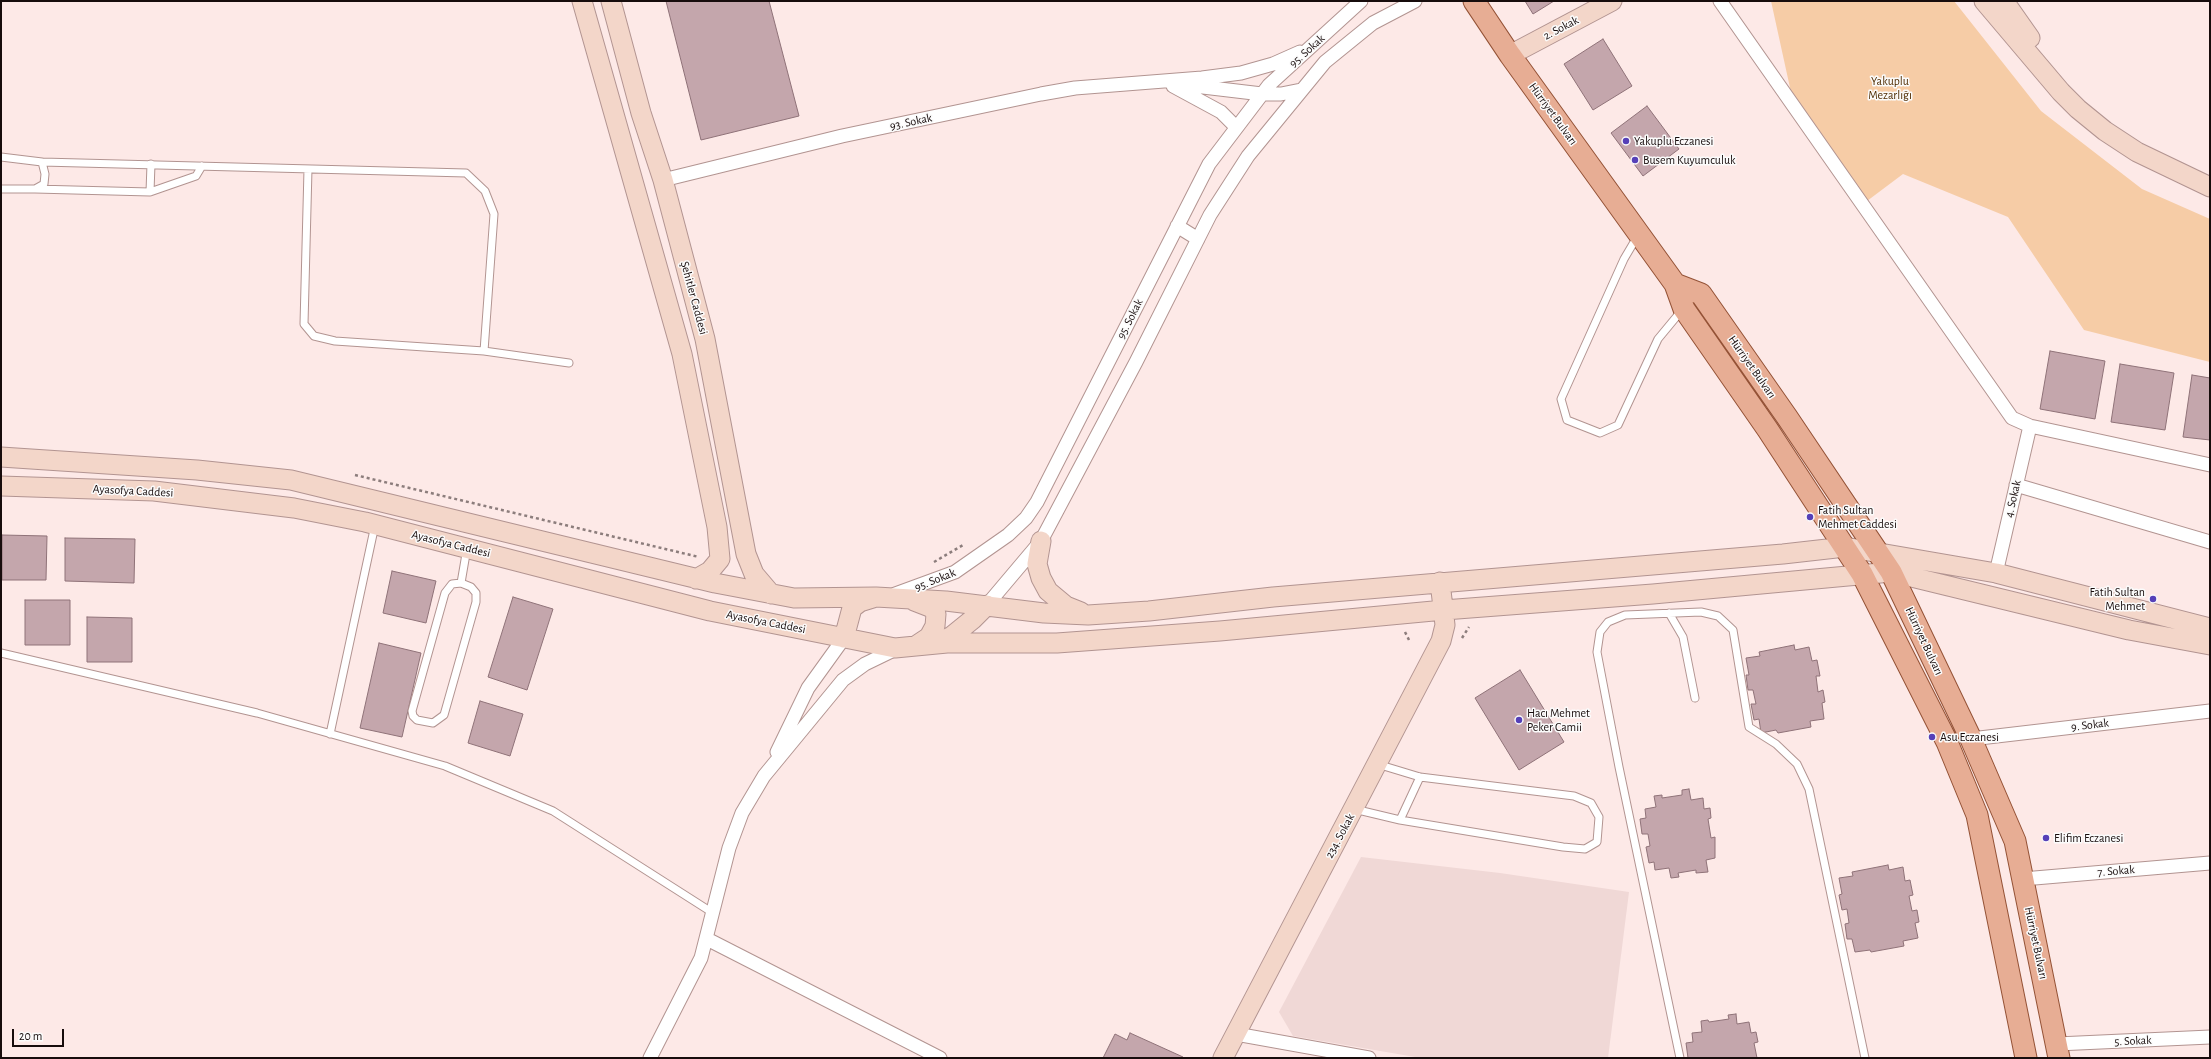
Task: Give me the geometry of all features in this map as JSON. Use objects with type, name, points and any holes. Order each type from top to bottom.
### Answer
[{"type":"main road","points":[[582,1],[682,354],[717,527],[720,559],[710,571],[696,578]]},
{"type":"main road","name":"Hürriyet Bulvarı","points":[[1474,1],[1510,55],[1675,284],[1684,309],[1768,430],[1862,574],[1947,742],[1977,815],[2026,1058]]},
{"type":"main road","name":"2. Sokak","points":[[1510,55],[1612,1]]},
{"type":"main road","points":[[1984,1],[2061,92],[2084,114],[2137,152],[2210,187]]},
{"type":"main road","points":[[2004,1],[2021,27],[2063,77],[2096,109],[2123,129],[2152,147],[2210,175]]},
{"type":"main road","points":[[589,24],[613,9]]},
{"type":"main road","name":"Şehitler Caddesi","points":[[613,9],[641,113],[663,180],[705,338],[746,554],[754,574],[770,594]]},
{"type":"main road","points":[[616,121],[641,113]]},
{"type":"main road","name":"Hürriyet Bulvarı","points":[[1675,284],[1701,294],[1891,572],[1970,739],[2015,841],[2058,1051]]},
{"type":"main road","points":[[701,447],[724,439]]},
{"type":"main road","points":[[1,457],[197,470],[291,480],[696,578],[794,598],[904,598],[986,605],[1044,613],[1088,615],[1149,611],[1273,597],[1783,554],[1845,547],[1878,551],[1996,573],[2210,628]]},
{"type":"main road","name":"Ayasofya Caddesi","points":[[1,486],[154,491],[294,508],[376,525],[710,611],[844,638],[904,647],[936,644],[1057,643],[1220,631],[1444,610],[1653,594],[1891,572]]},
{"type":"main road","points":[[1041,541],[1037,564],[1041,578],[1048,591],[1066,606],[1088,615]]},
{"type":"main road","points":[[1891,572],[2129,630],[2210,645]]},
{"type":"main road","name":"234. Sokak","points":[[1223,1058],[1441,641],[1444,625],[1444,610],[1440,582]]},
{"type":"main road","points":[[844,638],[852,608],[860,602],[876,597]]},
{"type":"main road","points":[[904,598],[932,608],[936,614],[935,626],[929,637],[904,647]]},
{"type":"main road","points":[[936,644],[952,636],[973,619],[986,605]]},
{"type":"street","name":"95. Sokak","points":[[876,597],[902,593],[955,572],[1008,535],[1026,518],[1038,502],[1209,164],[1262,94],[1309,48],[1361,1]]},
{"type":"street","name":"95. Sokak","points":[[986,605],[1041,541],[1136,362],[1210,215],[1248,156],[1325,62],[1373,24],[1415,1]]},
{"type":"street","points":[[1720,1],[2012,418],[2030,426],[2210,465]]},
{"type":"street","points":[[1162,81],[1202,78],[1241,72],[1273,64],[1309,48]]},
{"type":"street","points":[[1162,81],[1262,94],[1281,94],[1301,90]]},
{"type":"street","points":[[1162,81],[1221,112],[1236,127]]},
{"type":"street","name":"93. Sokak","points":[[663,180],[842,136],[1041,94],[1075,88],[1162,81]]},
{"type":"street","points":[[1177,226],[1198,239]]},
{"type":"street","name":"4. Sokak","points":[[1996,573],[2030,426]]},
{"type":"street","points":[[2016,485],[2210,542]]},
{"type":"street","points":[[650,1058],[701,958],[729,848],[742,813],[771,766],[808,688],[844,638]]},
{"type":"street","points":[[771,766],[843,680],[865,664],[904,647]]},
{"type":"street","name":"9. Sokak","points":[[1970,739],[2210,711]]},
{"type":"street","name":"7. Sokak","points":[[2023,879],[2210,863]]},
{"type":"street","points":[[707,939],[940,1058]]},
{"type":"street","points":[[1236,1034],[1369,1058]]},
{"type":"street","name":"5. Sokak","points":[[2058,1051],[2210,1037]]},
{"type":"lane","points":[[1,157],[42,162],[466,174],[485,191],[494,214],[484,351]]},
{"type":"lane","points":[[35,189],[44,184],[45,174],[42,162]]},
{"type":"lane","points":[[150,192],[151,164]]},
{"type":"lane","points":[[1,189],[150,192],[196,176],[202,166]]},
{"type":"lane","points":[[308,170],[304,324],[314,336],[335,341],[484,351],[569,363]]},
{"type":"lane","points":[[1639,234],[1624,259],[1561,398],[1566,420],[1600,433],[1618,425],[1658,338],[1684,309]]},
{"type":"lane","points":[[330,734],[376,525]]},
{"type":"lane","points":[[460,583],[467,548]]},
{"type":"lane","points":[[460,583],[471,587],[476,593],[476,602],[444,715],[433,723],[417,720],[413,716],[412,711],[445,593],[452,584],[460,583]]},
{"type":"lane","points":[[1680,1058],[1619,767],[1597,652],[1600,632],[1608,622],[1625,615],[1701,612],[1718,616],[1733,630],[1749,727],[1776,744],[1797,764],[1809,789],[1866,1058]]},
{"type":"lane","points":[[1670,613],[1683,636],[1695,698]]},
{"type":"lane","points":[[1,653],[257,713],[445,766],[553,811],[713,913]]},
{"type":"lane","points":[[1354,809],[1400,820],[1563,847],[1585,849],[1597,842],[1599,817],[1591,803],[1574,796],[1420,777],[1377,764]]},
{"type":"lane","points":[[1400,820],[1420,777]]},
{"type":"path","points":[[933,563],[963,545]]},
{"type":"path","points":[[1461,640],[1473,621]]},
{"type":"shaded area","points":[[1361,857],[1500,873],[1629,892],[1608,1058],[1421,1058],[1293,1036],[1279,1012]]},
{"type":"green space","name":"Yakuplu Mezarlığı","points":[[1771,1],[1954,1],[2041,111],[2142,189],[2210,219],[2210,362],[2084,330],[2008,217],[1903,174],[1867,201],[1794,106]]},
{"type":"building","points":[[666,1],[769,1],[799,116],[701,140]]},
{"type":"building","points":[[1525,1],[1554,1],[1533,14]]},
{"type":"building","points":[[1603,39],[1632,86],[1593,110],[1564,64]]},
{"type":"building","points":[[1647,106],[1679,149],[1643,176],[1611,133]]},
{"type":"building","points":[[2050,351],[2105,361],[2095,419],[2040,409]]},
{"type":"building","points":[[2120,364],[2174,373],[2165,430],[2111,422]]},
{"type":"building","points":[[2192,375],[2210,378],[2210,440],[2183,437]]},
{"type":"building","points":[[2,535],[47,536],[46,580],[2,580]]},
{"type":"building","points":[[65,538],[135,539],[134,583],[65,581]]},
{"type":"building","points":[[392,571],[436,581],[426,623],[383,613]]},
{"type":"building","points":[[513,597],[553,609],[527,690],[488,677]]},
{"type":"building","points":[[25,600],[70,600],[70,645],[25,645]]},
{"type":"building","points":[[87,617],[132,618],[132,662],[87,662]]},
{"type":"building","points":[[379,643],[421,653],[402,737],[360,728]]},
{"type":"building","points":[[1794,645],[1795,650],[1809,647],[1812,661],[1817,660],[1820,676],[1816,676],[1818,692],[1823,690],[1825,702],[1822,703],[1824,719],[1810,721],[1811,727],[1778,733],[1776,730],[1761,733],[1759,719],[1754,720],[1751,704],[1756,704],[1753,690],[1748,690],[1746,675],[1749,675],[1746,658],[1760,656],[1759,652]]},
{"type":"building","name":"Hacı Mehmet Peker Camii","points":[[1520,670],[1564,742],[1519,770],[1475,698]]},
{"type":"building","points":[[480,701],[523,714],[510,756],[468,743]]},
{"type":"building","points":[[1689,789],[1691,800],[1703,798],[1704,809],[1710,808],[1711,818],[1708,819],[1711,838],[1715,837],[1715,858],[1706,860],[1708,872],[1696,873],[1696,870],[1678,873],[1679,877],[1671,878],[1669,868],[1655,870],[1654,862],[1649,863],[1646,847],[1650,846],[1648,834],[1642,834],[1640,819],[1646,818],[1645,809],[1656,807],[1654,796],[1662,795],[1662,798],[1682,795],[1682,790]]},
{"type":"building","points":[[1888,865],[1889,870],[1903,867],[1905,881],[1910,880],[1913,895],[1909,896],[1912,911],[1917,910],[1919,922],[1915,923],[1918,938],[1903,941],[1904,946],[1871,952],[1870,950],[1855,952],[1852,939],[1847,939],[1845,924],[1849,923],[1847,909],[1842,910],[1839,895],[1842,894],[1839,878],[1853,876],[1852,872]]},
{"type":"building","points":[[1736,1014],[1737,1024],[1749,1022],[1751,1033],[1756,1032],[1758,1042],[1754,1043],[1757,1058],[1688,1058],[1686,1043],[1693,1042],[1692,1033],[1702,1032],[1701,1021],[1708,1020],[1709,1022],[1729,1019],[1728,1015]]},
{"type":"building","points":[[1130,1033],[1183,1057],[1103,1058],[1115,1034],[1127,1040]]},
{"type":"place","name":"Yakuplu Eczanesi","points":[[1626,141]]},
{"type":"place","name":"Busem Kuyumculuk","points":[[1635,160]]},
{"type":"place","name":"Fatih Sultan Mehmet Caddesi","points":[[1810,517]]},
{"type":"place","name":"Fatih Sultan Mehmet","points":[[2153,599]]},
{"type":"place","name":"Hacı Mehmet Peker Camii","points":[[1519,720]]},
{"type":"place","name":"Asu Eczanesi","points":[[1932,737]]},
{"type":"place","name":"Elifim Eczanesi","points":[[2046,838]]}]
